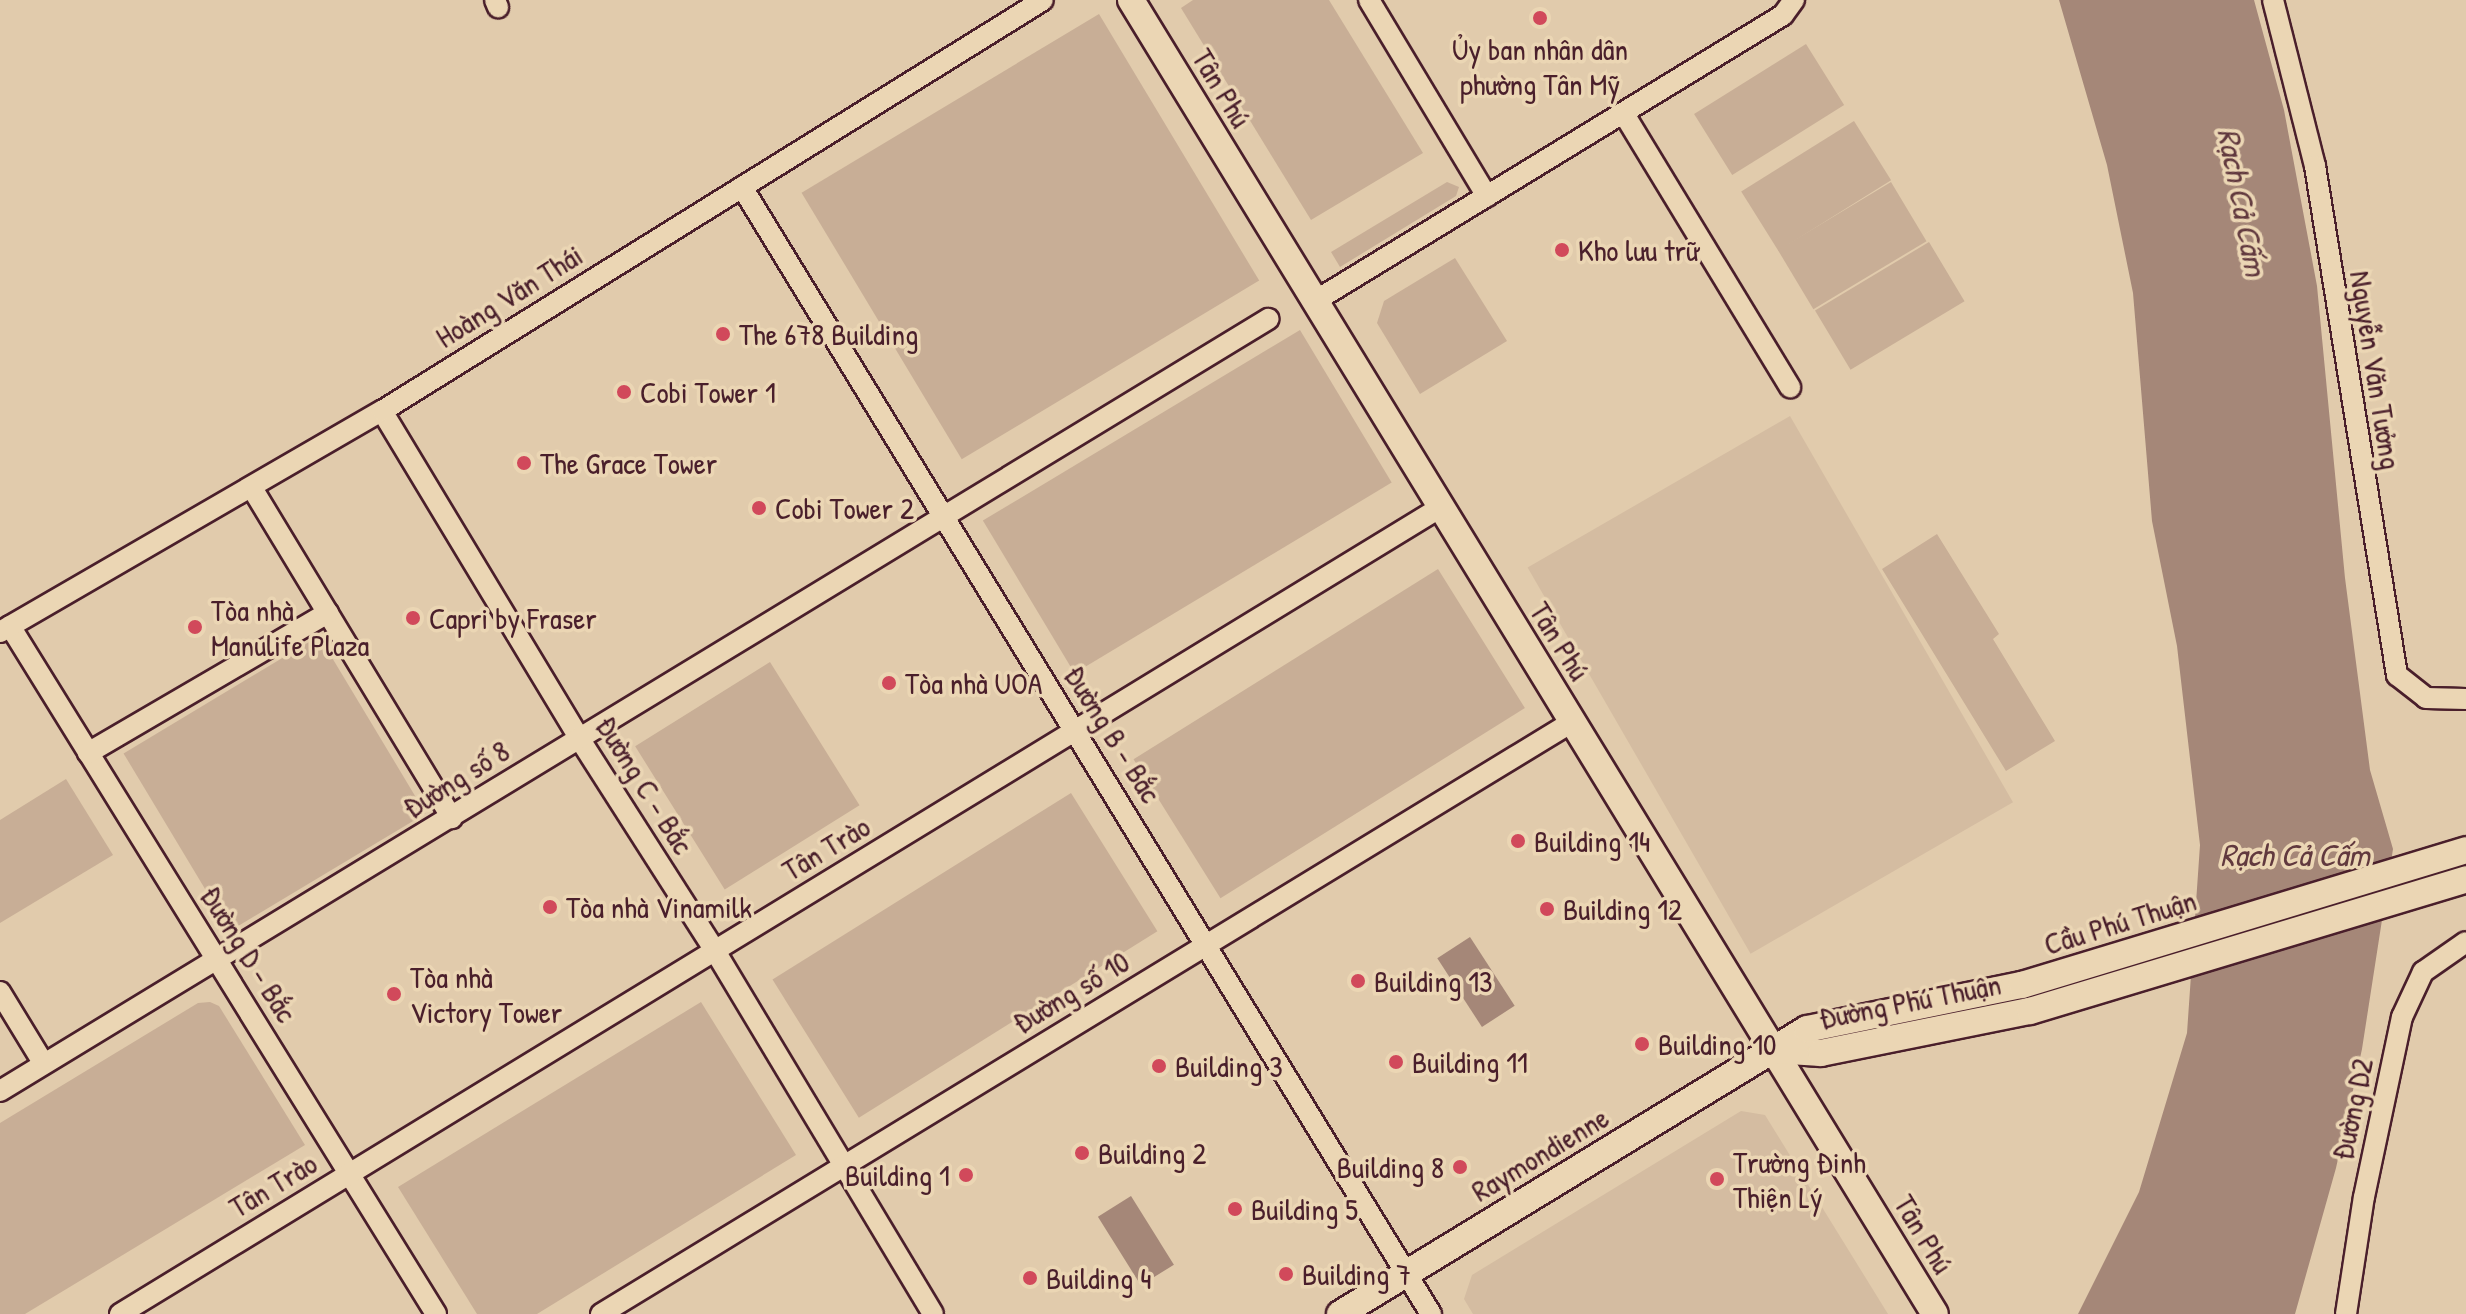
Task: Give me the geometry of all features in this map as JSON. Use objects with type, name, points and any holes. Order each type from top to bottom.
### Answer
[{"type":"street","name":"Hoàng Văn Thái","points":[[5,629],[382,411],[1043,0]]},
{"type":"street","name":"Tân Phú","points":[[1131,0],[1935,1314]]},
{"type":"street","points":[[1369,0],[1487,196]]},
{"type":"street","points":[[1315,301],[1783,15],[1794,0]]},
{"type":"street","name":"Nguyễn Văn Tưởng","points":[[2273,0],[2315,166],[2397,675],[2426,698],[2466,699]]},
{"type":"street","points":[[1624,114],[1790,387]]},
{"type":"street","name":"Đường B - Bắc","points":[[742,187],[1431,1314]]},
{"type":"street","name":"Đường số 8","points":[[0,1091],[1268,319]]},
{"type":"street","name":"Đường C - Bắc","points":[[382,411],[579,738],[715,951],[933,1314]]},
{"type":"street","points":[[252,488],[452,818]]},
{"type":"street","name":"Tân Trào","points":[[120,1314],[1441,507]]},
{"type":"street","points":[[88,753],[328,613]]},
{"type":"street","name":"Đường D - Bắc","points":[[5,629],[88,753],[436,1314]]},
{"type":"street","name":"Đường số 10","points":[[601,1314],[1572,722]]},
{"type":"street","name":"Cầu Phú Thuận","points":[[2022,985],[2466,850]]},
{"type":"street","name":"Cầu Phú Thuận","points":[[2030,1011],[2466,879]]},
{"type":"street","name":"Đường D2","points":[[2346,1314],[2364,1197],[2402,1017],[2423,972],[2466,942]]},
{"type":"street","name":"Đường Phú Thuận","points":[[1773,1050],[1807,1029],[2022,985]]},
{"type":"street","points":[[0,992],[44,1064]]},
{"type":"street","name":"Đường Phú Thuận","points":[[1773,1050],[1821,1053],[2030,1011]]},
{"type":"street","name":"Raymondienne","points":[[1340,1314],[1773,1050]]},
{"type":"shaded area","points":[[1193,0],[1329,0],[1423,153],[1311,220],[1181,8]]},
{"type":"shaded area","points":[[1099,14],[1259,281],[962,459],[802,193]]},
{"type":"shaded area","points":[[1806,44],[1844,105],[1732,175],[1694,114]]},
{"type":"shaded area","points":[[1854,121],[1891,180],[1778,251],[1741,191]]},
{"type":"shaded area","points":[[1447,182],[1459,187],[1456,196],[1340,267],[1331,252]]},
{"type":"shaded area","points":[[1891,182],[1927,241],[1813,309],[1778,250]]},
{"type":"shaded area","points":[[1929,242],[1965,301],[1851,370],[1815,311]]},
{"type":"shaded area","points":[[1455,258],[1507,341],[1420,394],[1377,323],[1384,301]]},
{"type":"shaded area","points":[[1300,330],[1392,483],[1075,673],[983,521]]},
{"type":"shaded area","points":[[1790,416],[2013,802],[1751,954],[1528,568]]},
{"type":"shaded area","points":[[1937,534],[1999,634],[1993,639],[2055,741],[2006,771],[1882,569]]},
{"type":"shaded area","points":[[1438,569],[1525,708],[1220,898],[1134,759]]},
{"type":"shaded area","points":[[319,636],[426,813],[230,931],[124,753]]},
{"type":"shaded area","points":[[770,662],[860,805],[725,890],[635,746]]},
{"type":"shaded area","points":[[66,779],[113,855],[0,923],[0,820]]},
{"type":"shaded area","points":[[1071,793],[1157,931],[859,1118],[772,980]]},
{"type":"shaded area","points":[[210,1002],[219,1006],[305,1145],[25,1314],[0,1314],[0,1123],[198,1003]]},
{"type":"shaded area","points":[[701,1002],[796,1155],[537,1314],[477,1314],[398,1187]]},
{"type":"shaded area","name":"Trường Đinh Thiện Lý","points":[[1741,1111],[1765,1115],[1888,1314],[1473,1314],[1464,1299],[1472,1275]]},
{"type":"water","name":"Rạch Cả Cấm","points":[[2059,0],[2254,0],[2284,110],[2317,286],[2345,578],[2370,770],[2393,849],[2362,1049],[2336,1168],[2295,1314],[2078,1314],[2139,1192],[2187,1033],[2200,845],[2177,646],[2152,521],[2133,293],[2107,165]]},
{"type":"water","points":[[1470,937],[1515,1006],[1482,1027],[1437,958]]},
{"type":"water","points":[[1131,1196],[1174,1265],[1141,1285],[1098,1217]]},
{"type":"place","name":"Ủy ban nhân dân phường Tân Mỹ","points":[[1540,18]]},
{"type":"place","name":"Kho lưu trữ","points":[[1562,250]]},
{"type":"place","name":"The 678 Building","points":[[723,334]]},
{"type":"place","name":"Cobi Tower 1","points":[[624,392]]},
{"type":"place","name":"The Grace Tower","points":[[524,463]]},
{"type":"place","name":"Cobi Tower 2","points":[[759,508]]},
{"type":"place","name":"Capri by Fraser","points":[[413,618]]},
{"type":"place","name":"Tòa nhà Manulife Plaza","points":[[195,627]]},
{"type":"place","name":"Tòa nhà UOA","points":[[889,683]]},
{"type":"place","name":"Building 14","points":[[1518,841]]},
{"type":"place","name":"Tòa nhà Vinamilk","points":[[550,907]]},
{"type":"place","name":"Building 12","points":[[1547,909]]},
{"type":"place","name":"Building 13","points":[[1358,981]]},
{"type":"place","name":"Tòa nhà Victory Tower","points":[[394,994]]},
{"type":"place","name":"Building 10","points":[[1642,1044]]},
{"type":"place","name":"Building 11","points":[[1396,1062]]},
{"type":"place","name":"Building 3","points":[[1159,1066]]},
{"type":"place","name":"Building 2","points":[[1082,1153]]},
{"type":"place","name":"Building 8","points":[[1460,1167]]},
{"type":"place","name":"Building 1","points":[[966,1175]]},
{"type":"place","name":"Trường Đinh Thiện Lý","points":[[1717,1179]]},
{"type":"place","name":"Building 5","points":[[1235,1209]]},
{"type":"place","name":"Building 7","points":[[1286,1274]]},
{"type":"place","name":"Building 4","points":[[1030,1278]]}]
